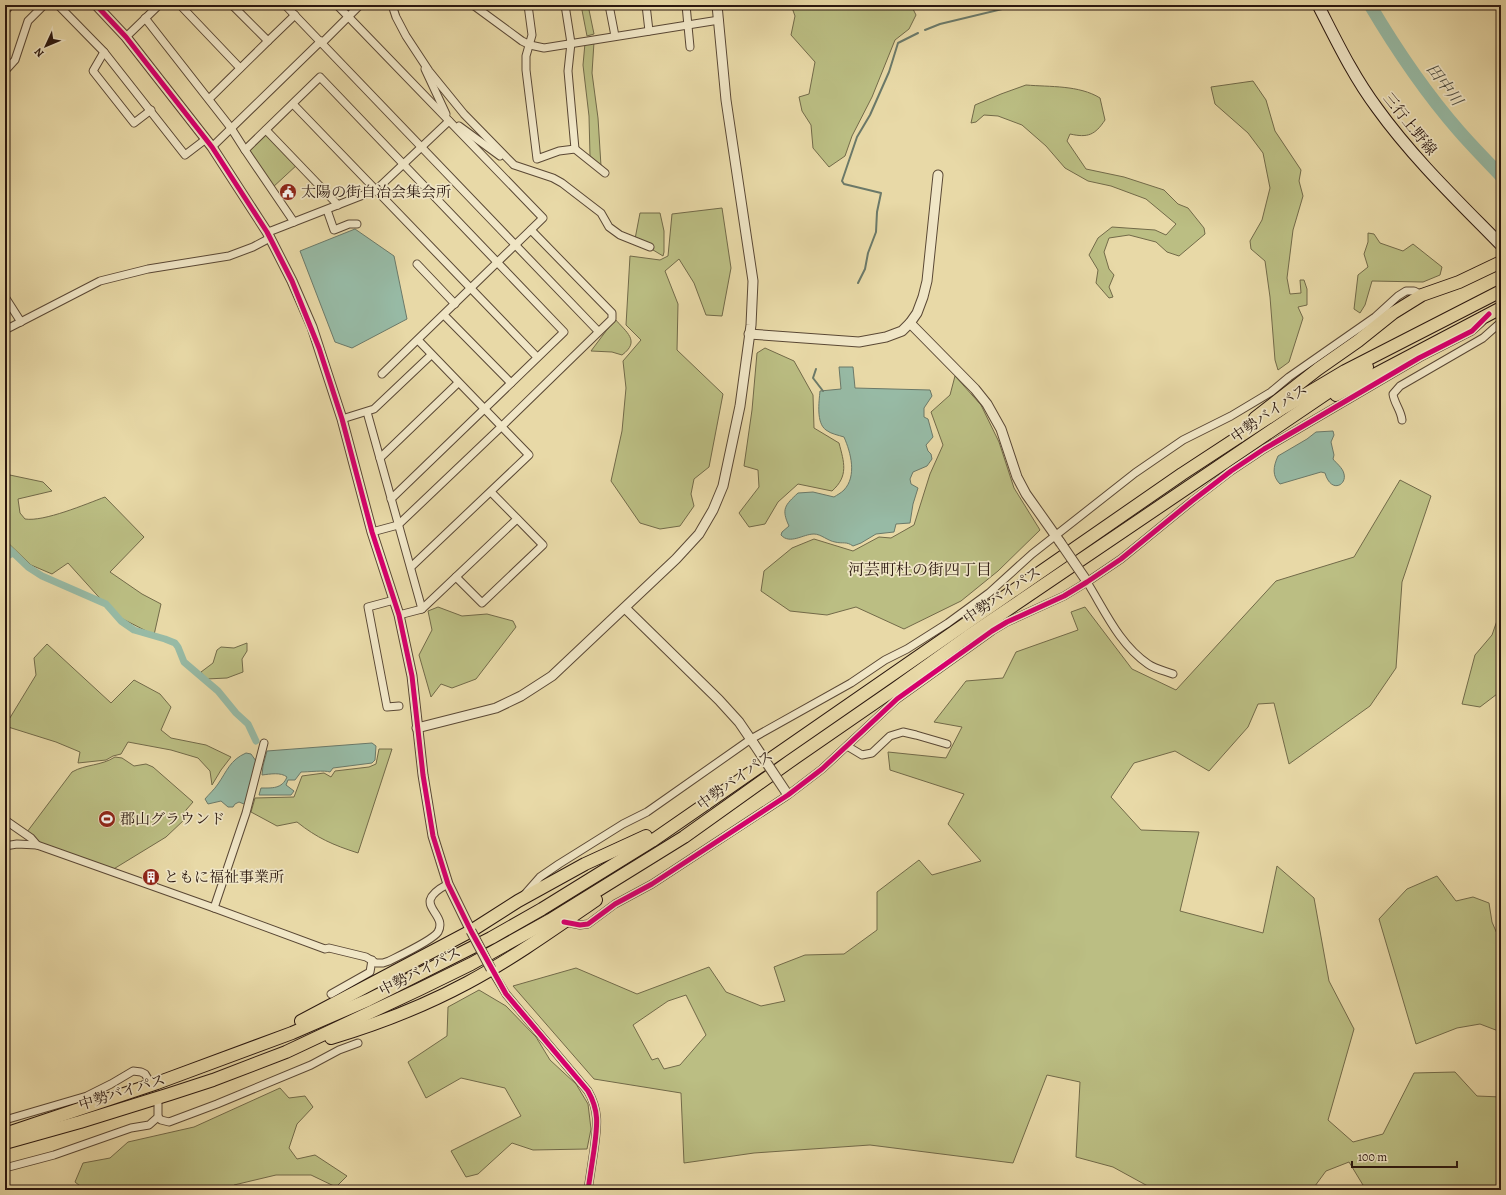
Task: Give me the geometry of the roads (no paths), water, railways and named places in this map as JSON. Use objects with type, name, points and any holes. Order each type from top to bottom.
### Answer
[{"type":"highway","points":[[1182,474],[1393,313],[1422,295],[1459,282],[1501,262]]},
{"type":"highway","name":"中勢バイパス","points":[[5,1134],[157,1083],[292,1033],[379,994],[465,951],[542,909],[645,845],[1182,474],[1283,408],[1345,371],[1500,291]]},
{"type":"highway","points":[[1256,442],[1333,397],[1501,308]]},
{"type":"highway","name":"中勢バイパス","points":[[5,1143],[80,1122],[170,1094],[213,1080],[286,1052],[471,964],[550,920],[684,837],[968,637],[1256,442],[1330,390],[1425,330]]},
{"type":"highway","points":[[225,1058],[310,1017],[471,931],[518,901],[585,864],[680,821]]},
{"type":"highway","points":[[286,1052],[348,1033],[403,1013],[467,983],[544,936],[648,867],[684,837]]},
{"type":"main road","name":"三行上野線","points":[[1318,5],[1358,80],[1397,135],[1432,174],[1501,245]]},
{"type":"street","points":[[5,10],[9,5]]},
{"type":"street","points":[[5,71],[14,60],[28,21],[44,5]]},
{"type":"street","points":[[58,5],[104,52],[186,155],[206,139]]},
{"type":"street","points":[[96,5],[126,37],[212,147],[268,235],[292,281],[312,327],[342,419],[372,532],[399,615],[412,676],[423,775],[433,836],[448,884],[491,969],[506,994],[588,1091],[591,1097],[596,1111],[597,1124],[588,1190]]},
{"type":"street","points":[[126,37],[159,5]]},
{"type":"street","points":[[180,5],[240,68]]},
{"type":"street","points":[[232,5],[268,41]]},
{"type":"street","points":[[285,5],[598,331]]},
{"type":"street","points":[[337,5],[543,218],[382,374]]},
{"type":"street","points":[[212,147],[360,5]]},
{"type":"street","points":[[392,5],[402,28],[420,58],[449,121],[458,125],[514,165],[562,183],[601,213],[609,227],[614,231],[620,235],[650,247]]},
{"type":"street","points":[[475,5],[522,41],[530,45],[544,48],[719,20]]},
{"type":"street","points":[[528,5],[532,35],[526,56],[526,70],[537,160],[559,151],[575,149],[605,173]]},
{"type":"street","points":[[565,5],[571,43],[568,71],[575,149]]},
{"type":"street","points":[[610,5],[615,36]]},
{"type":"street","points":[[646,5],[649,30]]},
{"type":"street","points":[[686,5],[690,47]]},
{"type":"street","points":[[417,728],[496,708],[521,696],[552,676],[688,547],[707,522],[713,510],[722,486],[740,406],[753,300],[753,281],[726,100],[717,5]]},
{"type":"street","points":[[209,99],[295,15]]},
{"type":"street","points":[[145,18],[231,128],[294,222]]},
{"type":"street","points":[[104,52],[93,71],[134,123],[151,110]]},
{"type":"street","points":[[420,58],[464,114],[514,165]]},
{"type":"street","points":[[245,150],[320,77],[564,332],[391,499]]},
{"type":"street","points":[[293,104],[538,357]]},
{"type":"street","points":[[5,330],[100,281],[148,269],[229,256],[253,248],[271,231],[376,190],[449,121]]},
{"type":"street","points":[[266,130],[338,206]]},
{"type":"street","points":[[749,334],[859,342],[886,337],[902,331],[917,313],[927,281],[938,175]]},
{"type":"street","points":[[327,210],[334,230],[349,224],[357,224]]},
{"type":"street","points":[[372,532],[398,525],[612,319],[612,314],[531,230]]},
{"type":"street","points":[[416,264],[455,304]]},
{"type":"street","points":[[518,901],[540,877],[559,864],[624,824],[647,812],[753,742],[840,690],[885,660],[907,649],[948,624],[989,593],[1032,554],[1058,538],[1135,473],[1183,440],[1231,416],[1266,395],[1374,317],[1406,291],[1414,291],[1422,295]]},
{"type":"street","points":[[5,297],[21,322]]},
{"type":"street","points":[[564,922],[580,925],[588,924],[615,904],[652,884],[822,768],[847,746],[874,718],[897,699],[992,631],[1007,622],[1064,596],[1120,559],[1192,501],[1258,454],[1303,425],[1419,358],[1472,331],[1489,314]]},
{"type":"street","points":[[444,315],[511,383]]},
{"type":"street","points":[[1402,420],[1401,412],[1394,400],[1393,394],[1400,386],[1483,338],[1501,322]]},
{"type":"street","points":[[910,323],[975,389],[987,404],[1001,429],[1017,477],[1026,494],[1058,538],[1120,637],[1135,653],[1156,668],[1174,674]]},
{"type":"street","points":[[410,567],[529,455],[418,340]]},
{"type":"street","points":[[342,419],[374,409],[431,355]]},
{"type":"street","points":[[380,458],[458,383]]},
{"type":"street","points":[[367,412],[422,609]]},
{"type":"street","points":[[456,577],[482,603],[543,545],[491,492]]},
{"type":"street","points":[[399,615],[422,609],[517,519]]},
{"type":"street","points":[[394,600],[368,606],[387,707],[399,706]]},
{"type":"street","points":[[625,608],[719,700],[739,722],[787,793]]},
{"type":"street","points":[[847,746],[862,755],[872,753],[890,736],[903,732],[947,744]]},
{"type":"street","points":[[214,908],[246,813],[264,743]]},
{"type":"street","points":[[5,820],[31,838],[37,845]]},
{"type":"street","points":[[5,846],[17,844],[37,845],[325,949],[329,948],[366,957],[376,963],[383,964],[434,937],[438,932],[440,925],[439,918],[431,907],[431,898],[435,891],[448,884]]},
{"type":"street","points":[[331,994],[370,972],[372,960]]},
{"type":"street","points":[[158,1117],[161,1120],[169,1122],[311,1065],[339,1050],[358,1043]]},
{"type":"street","points":[[5,1120],[87,1096],[133,1071],[145,1074],[150,1082]]},
{"type":"street","points":[[5,1168],[54,1155],[131,1128],[149,1125],[158,1117],[158,1104]]},
{"type":"waterway","points":[[925,30],[940,24],[1019,5]]},
{"type":"waterway","name":"田中川","points":[[1370,5],[1390,38],[1434,101],[1464,137],[1501,176]]},
{"type":"waterway","points":[[858,283],[865,269],[868,253],[876,232],[877,212],[881,193],[844,184],[842,181],[857,137],[870,115],[889,72],[898,43],[918,33]]},
{"type":"waterway","points":[[816,369],[813,378],[823,391]]},
{"type":"waterway","points":[[5,545],[28,567],[42,576],[106,604],[121,621],[134,630],[175,643],[184,662],[218,691],[236,713],[248,724],[256,741]]},
{"type":"waterway","points":[[5,557],[13,553]]},
{"type":"place","name":"太陽の街自治会集会所","points":[[288,192]]},
{"type":"place","name":"郡山グラウンド","points":[[107,819]]},
{"type":"place","name":"ともに福祉事業所","points":[[151,877]]},
{"type":"district","name":"河芸町杜の街四丁目","points":[[920,569]]}]
